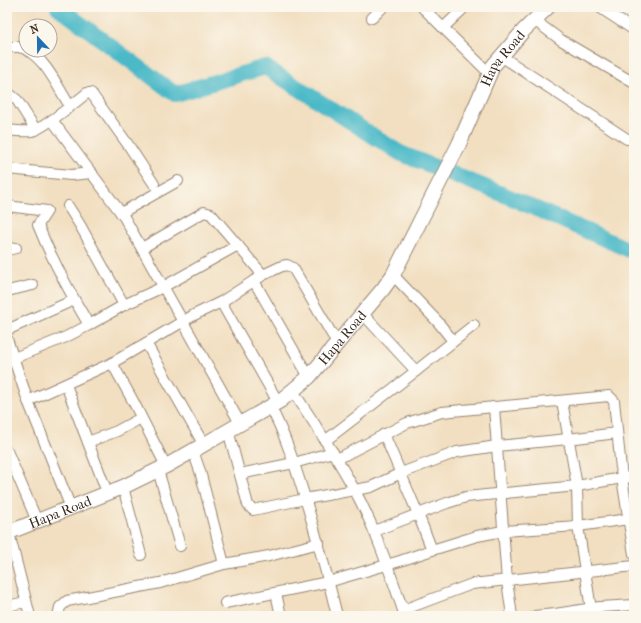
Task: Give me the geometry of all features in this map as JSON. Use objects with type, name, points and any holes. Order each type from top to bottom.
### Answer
[{"type":"street","points":[[372,18],[383,7]]},
{"type":"street","points":[[422,7],[489,73]]},
{"type":"street","points":[[443,28],[465,7]]},
{"type":"street","points":[[599,7],[634,30]]},
{"type":"street","points":[[539,12],[562,40],[634,83]]},
{"type":"street","name":"Hapa Road","points":[[8,533],[71,508],[162,468],[274,404],[309,377],[393,275],[459,144],[489,73],[501,56],[539,12]]},
{"type":"street","points":[[7,47],[18,47]]},
{"type":"street","points":[[501,56],[627,139],[634,139]]},
{"type":"street","points":[[37,58],[45,67],[70,106]]},
{"type":"street","points":[[7,92],[17,100],[36,130]]},
{"type":"street","points":[[7,130],[36,130],[52,120],[87,93],[92,94],[137,157],[154,184]]},
{"type":"street","points":[[52,120],[121,213],[142,248],[182,322],[234,427],[240,474],[249,507],[253,510],[371,487],[401,473],[457,452],[617,432]]},
{"type":"street","points":[[7,169],[71,175],[92,173]]},
{"type":"street","points":[[121,213],[178,181]]},
{"type":"street","points":[[7,206],[47,211],[38,225],[45,243],[74,300],[90,325]]},
{"type":"street","points":[[68,206],[124,305]]},
{"type":"street","points":[[142,248],[204,212],[211,214],[263,275]]},
{"type":"street","points":[[14,358],[66,337],[90,325],[124,305],[163,287],[238,245]]},
{"type":"street","points":[[28,401],[112,363],[182,322],[221,302],[263,275],[287,265],[293,268],[337,343]]},
{"type":"street","points":[[393,275],[438,322],[453,341]]},
{"type":"street","points":[[254,281],[309,377]]},
{"type":"street","points":[[7,291],[33,285]]},
{"type":"street","points":[[7,330],[74,300]]},
{"type":"street","points":[[221,302],[274,404],[277,420],[294,462],[319,544],[337,616]]},
{"type":"street","points":[[362,314],[416,371]]},
{"type":"street","points":[[325,441],[474,324]]},
{"type":"street","points":[[7,339],[28,401],[71,508]]},
{"type":"street","points":[[146,344],[198,448],[200,471],[224,564]]},
{"type":"street","points":[[112,363],[133,401],[162,468],[180,546]]},
{"type":"street","points":[[66,384],[107,492]]},
{"type":"street","points":[[293,390],[355,490],[374,531],[404,613],[472,584],[634,566]]},
{"type":"street","points":[[240,474],[294,462],[335,456],[407,423],[442,412],[609,396],[614,401],[622,478],[634,554]]},
{"type":"street","points":[[562,401],[577,486],[578,526],[591,609]]},
{"type":"street","points":[[494,407],[507,581],[512,616]]},
{"type":"street","points":[[88,442],[117,431],[141,418]]},
{"type":"street","points":[[384,434],[432,550]]},
{"type":"street","points":[[7,451],[37,521]]},
{"type":"street","points":[[374,531],[466,497],[577,486],[634,477]]},
{"type":"street","points":[[123,486],[141,555]]},
{"type":"street","points":[[225,603],[329,582],[477,536],[503,531],[578,526],[629,519]]},
{"type":"street","points":[[8,533],[30,616]]},
{"type":"street","points":[[58,616],[60,607],[67,601],[160,583],[224,564],[269,556],[319,544]]},
{"type":"street","points":[[276,593],[281,616]]},
{"type":"street","points":[[7,606],[26,602]]},
{"type":"street","points":[[535,616],[591,609],[634,606]]},
{"type":"waterway","points":[[58,7],[175,94],[265,67],[400,153],[507,196],[634,252]]}]
